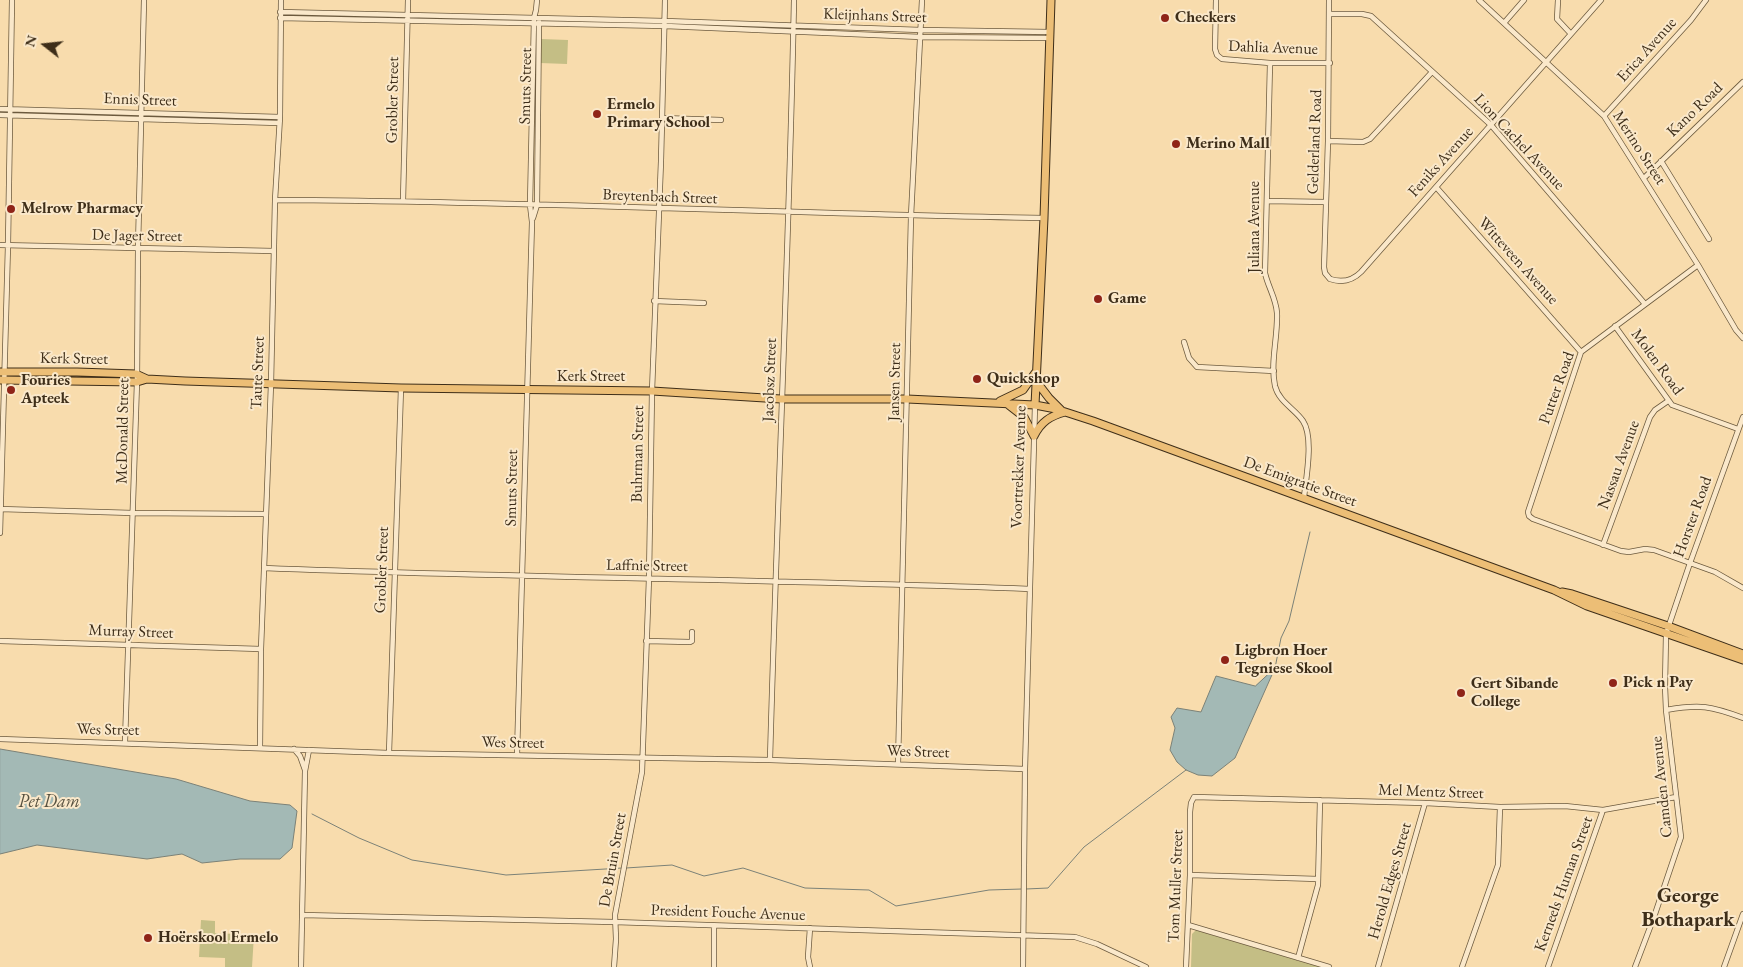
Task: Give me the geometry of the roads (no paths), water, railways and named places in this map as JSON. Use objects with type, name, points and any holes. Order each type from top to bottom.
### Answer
[{"type":"highway","name":"Voortrekker Avenue","points":[[1035,405],[1044,218],[1051,0]]},
{"type":"highway","points":[[1036,380],[1046,395],[1063,411],[1045,420],[1034,436],[1024,416],[1002,402],[1023,390],[1037,370]]},
{"type":"highway","name":"Kerk Street","points":[[2,372],[77,372],[147,379],[271,384],[401,388],[652,391],[781,398],[908,399],[1035,405]]},
{"type":"highway","name":"Kerk Street","points":[[2,380],[136,378]]},
{"type":"highway","name":"De Emigratie Street","points":[[1035,405],[1063,411],[1304,497],[1554,590],[1586,606],[1743,660]]},
{"type":"highway","name":"De Emigratie Street","points":[[1554,590],[1572,594],[1668,626],[1743,654]]},
{"type":"street","points":[[0,533],[2,334],[8,245],[12,0]]},
{"type":"street","name":"McDonald Street","points":[[125,742],[133,513],[144,0]]},
{"type":"street","name":"Taute Street","points":[[260,748],[261,649],[271,384],[281,0]]},
{"type":"street","name":"Grobler Street","points":[[403,201],[408,0]]},
{"type":"street","name":"Smuts Street","points":[[532,222],[537,205],[537,0]]},
{"type":"street","name":"Buhrman Street","points":[[642,759],[649,578],[654,301],[666,0]]},
{"type":"street","name":"Jacobsz Street","points":[[770,760],[781,398],[789,213],[794,0]]},
{"type":"street","name":"Jansen Street","points":[[898,764],[911,216],[922,0]]},
{"type":"street","name":"Dahlia Avenue","points":[[1216,0],[1214,44],[1217,55],[1224,60],[1270,63],[1330,63]]},
{"type":"street","name":"Gelderland Road","points":[[1329,0],[1330,63],[1324,270],[1327,277],[1333,280]]},
{"type":"street","name":"Merino Street","points":[[1479,0],[1604,116],[1736,330],[1743,338]]},
{"type":"street","points":[[1504,23],[1524,0]]},
{"type":"street","points":[[1558,0],[1557,19],[1571,34]]},
{"type":"street","name":"Feniks Avenue","points":[[1333,280],[1347,281],[1359,274],[1601,0]]},
{"type":"street","name":"Erica Avenue","points":[[1604,116],[1691,20],[1706,0]]},
{"type":"street","name":"Kleijnhans Street","points":[[280,12],[407,18]]},
{"type":"street","name":"Lion Cachel Avenue","points":[[1329,14],[1369,15],[1491,125],[1645,304]]},
{"type":"street","name":"Kleijnhans Street","points":[[280,18],[407,18],[794,26],[1050,35]]},
{"type":"street","name":"Smuts Street","points":[[518,755],[536,21]]},
{"type":"street","name":"Kleijnhans Street","points":[[665,24],[921,37],[1050,35]]},
{"type":"street","name":"Juliana Avenue","points":[[1270,63],[1264,267],[1277,311],[1275,383],[1279,395],[1303,420],[1307,431],[1304,497]]},
{"type":"street","points":[[1328,141],[1363,142],[1370,140],[1432,72]]},
{"type":"street","name":"Kano Road","points":[[1644,178],[1743,82]]},
{"type":"street","name":"Ennis Street","points":[[0,109],[142,112],[279,120]]},
{"type":"street","name":"Ennis Street","points":[[0,115],[279,120]]},
{"type":"street","points":[[662,118],[721,120]]},
{"type":"street","points":[[1661,161],[1709,239]]},
{"type":"street","name":"Witteveen Avenue","points":[[1436,187],[1582,352]]},
{"type":"street","name":"Breytenbach Street","points":[[275,200],[403,201],[789,213],[1044,218]]},
{"type":"street","points":[[1267,201],[1326,202]]},
{"type":"street","name":"De Jager Street","points":[[0,245],[274,251]]},
{"type":"street","name":"Putter Road","points":[[1603,545],[1533,519],[1529,516],[1528,512],[1582,352],[1698,266]]},
{"type":"street","points":[[654,301],[704,303]]},
{"type":"street","name":"Molen Road","points":[[1615,326],[1672,406],[1738,429]]},
{"type":"street","points":[[1184,342],[1190,361],[1200,367],[1274,372]]},
{"type":"street","name":"Grobler Street","points":[[389,753],[401,388]]},
{"type":"street","name":"Nassau Avenue","points":[[1603,545],[1650,417],[1655,410],[1668,401]]},
{"type":"street","name":"Voortrekker Avenue","points":[[1023,967],[1025,769],[1035,405]]},
{"type":"street","name":"Horster Road","points":[[1668,626],[1743,417]]},
{"type":"street","points":[[0,509],[265,514]]},
{"type":"street","points":[[1603,545],[1623,552],[1651,550],[1724,575],[1743,588]]},
{"type":"street","name":"Laffnie Street","points":[[264,568],[394,573],[775,580],[1030,589]]},
{"type":"street","name":"Camden Avenue","points":[[1635,967],[1681,837],[1666,710],[1666,634],[1668,626]]},
{"type":"street","points":[[646,641],[690,642],[692,641],[692,632]]},
{"type":"street","name":"Murray Street","points":[[0,641],[261,649]]},
{"type":"street","points":[[1666,710],[1694,706],[1707,707],[1743,718]]},
{"type":"street","name":"Wes Street","points":[[0,739],[389,753],[770,760],[1025,769]]},
{"type":"street","points":[[294,749],[302,760],[305,771]]},
{"type":"street","points":[[301,967],[305,771],[309,750]]},
{"type":"street","name":"De Bruin Street","points":[[614,967],[616,939],[614,922],[642,772],[642,759]]},
{"type":"street","name":"Mel Mentz Street","points":[[1190,806],[1192,799],[1196,796],[1500,807],[1565,806],[1603,810],[1676,797]]},
{"type":"street","points":[[1298,958],[1318,879],[1320,800]]},
{"type":"street","name":"Herold Edges Street","points":[[1378,967],[1425,803]]},
{"type":"street","name":"Tom Muller Street","points":[[1186,967],[1190,874],[1190,806]]},
{"type":"street","points":[[1462,967],[1498,865],[1500,807]]},
{"type":"street","name":"Kerneels Human Street","points":[[1548,967],[1603,810]]},
{"type":"street","points":[[1190,874],[1318,879]]},
{"type":"street","points":[[1724,967],[1743,914]]},
{"type":"street","name":"President Fouche Avenue","points":[[302,915],[614,922],[1075,937],[1086,940],[1146,967]]},
{"type":"street","points":[[1188,925],[1329,967]]},
{"type":"street","points":[[714,926],[714,967]]},
{"type":"street","points":[[810,928],[808,961],[810,967]]},
{"type":"water","points":[[1275,668],[1235,758],[1212,776],[1198,775],[1186,770],[1177,762],[1170,750],[1175,728],[1171,717],[1177,708],[1201,712],[1216,676],[1255,686]]},
{"type":"water","name":"Pet Dam","points":[[0,749],[176,779],[250,801],[290,805],[297,811],[292,848],[280,859],[240,859],[202,863],[182,854],[147,859],[37,845],[0,854]]},
{"type":"waterway","points":[[1275,668],[1281,638],[1289,621],[1310,532]]},
{"type":"waterway","points":[[1026,889],[1048,888],[1084,847],[1186,770]]},
{"type":"waterway","points":[[312,814],[359,838],[412,860],[506,875],[622,868]]},
{"type":"waterway","points":[[626,868],[672,865],[704,876],[743,868],[805,888],[869,890],[896,906],[989,890],[1022,889]]},
{"type":"place","name":"Checkers","points":[[1165,18]]},
{"type":"place","name":"Ermelo Primary School","points":[[597,114]]},
{"type":"place","name":"Merino Mall","points":[[1176,144]]},
{"type":"place","name":"Melrow Pharmacy","points":[[11,209]]},
{"type":"place","name":"Game","points":[[1098,299]]},
{"type":"place","name":"Quickshop","points":[[977,379]]},
{"type":"place","name":"Fouries Apteek","points":[[11,390]]},
{"type":"place","name":"Ligbron Hoer Tegniese Skool","points":[[1225,660]]},
{"type":"place","name":"Pick n Pay","points":[[1613,683]]},
{"type":"place","name":"Gert Sibande College","points":[[1461,693]]},
{"type":"place","name":"Hoërskool Ermelo","points":[[148,938]]},
{"type":"district","name":"George Bothapark","points":[[1688,908]]}]
